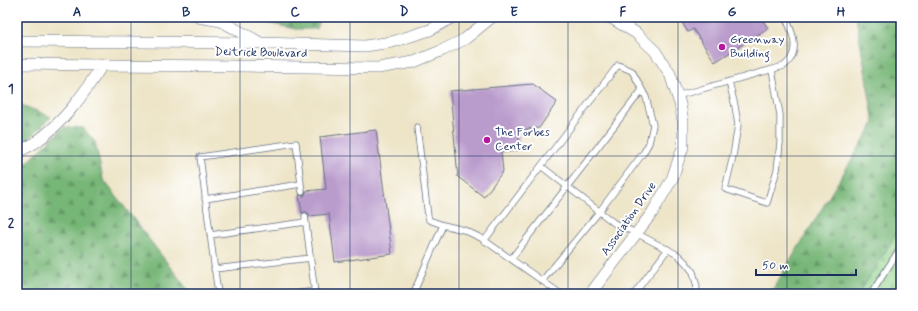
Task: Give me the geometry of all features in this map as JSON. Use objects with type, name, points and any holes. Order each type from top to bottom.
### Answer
[{"type":"street","points":[[198,17],[220,21],[261,44]]},
{"type":"street","name":"Deitrick Boulevard","points":[[17,41],[364,46],[392,42],[430,30],[452,17]]},
{"type":"street","name":"Deitrick Boulevard","points":[[17,64],[378,68],[414,62],[443,50],[465,39],[492,17]]},
{"type":"street","name":"Association Drive","points":[[590,294],[652,213],[672,179],[683,147],[683,121],[680,104],[670,74],[655,51],[636,33],[614,19],[608,17]]},
{"type":"street","points":[[17,153],[36,142],[58,123],[84,94],[102,66]]},
{"type":"lane","points":[[677,96],[784,66],[792,58],[795,50],[794,40],[785,17]]},
{"type":"lane","points":[[484,240],[618,66],[632,71],[646,97],[653,125],[650,143],[599,212],[542,281]]},
{"type":"lane","points":[[729,82],[738,125],[725,189],[767,203],[777,170],[780,143],[780,115],[772,70]]},
{"type":"lane","points":[[511,259],[642,90]]},
{"type":"lane","points":[[417,127],[429,220],[464,230],[484,240],[561,294]]},
{"type":"lane","points":[[218,294],[200,157],[296,143],[302,192]]},
{"type":"lane","points":[[541,166],[614,223],[678,255],[693,272],[697,287],[695,294]]},
{"type":"lane","points":[[206,199],[301,184]]},
{"type":"lane","points":[[210,235],[306,219],[316,293],[293,294]]},
{"type":"lane","points":[[413,294],[443,225]]},
{"type":"lane","points":[[871,294],[901,247]]},
{"type":"lane","points":[[634,294],[668,250]]},
{"type":"lane","points":[[214,269],[311,258]]},
{"type":"green space","points":[[242,17],[321,17],[317,29],[295,29]]},
{"type":"green space","points":[[856,17],[901,17],[901,227],[859,294],[770,294],[874,123]]},
{"type":"green space","points":[[17,103],[51,117],[29,139],[17,144]]},
{"type":"green space","points":[[63,127],[83,128],[95,142],[103,179],[191,294],[17,294],[17,168],[26,164]]},
{"type":"green space","points":[[901,227],[901,294],[859,294]]},
{"type":"building","name":"Greenway Building","points":[[686,17],[760,17],[768,28],[715,62],[693,29],[688,32],[681,21]]},
{"type":"building","name":"The Forbes Center","points":[[533,84],[557,102],[539,128],[518,130],[520,150],[501,152],[503,171],[484,197],[458,177],[450,91]]},
{"type":"building","points":[[376,130],[392,254],[335,262],[329,214],[309,216],[306,212],[302,213],[299,195],[304,196],[306,191],[326,189],[320,137]]},
{"type":"place","name":"Greenway Building","points":[[722,47]]},
{"type":"place","name":"The Forbes Center","points":[[487,140]]}]
